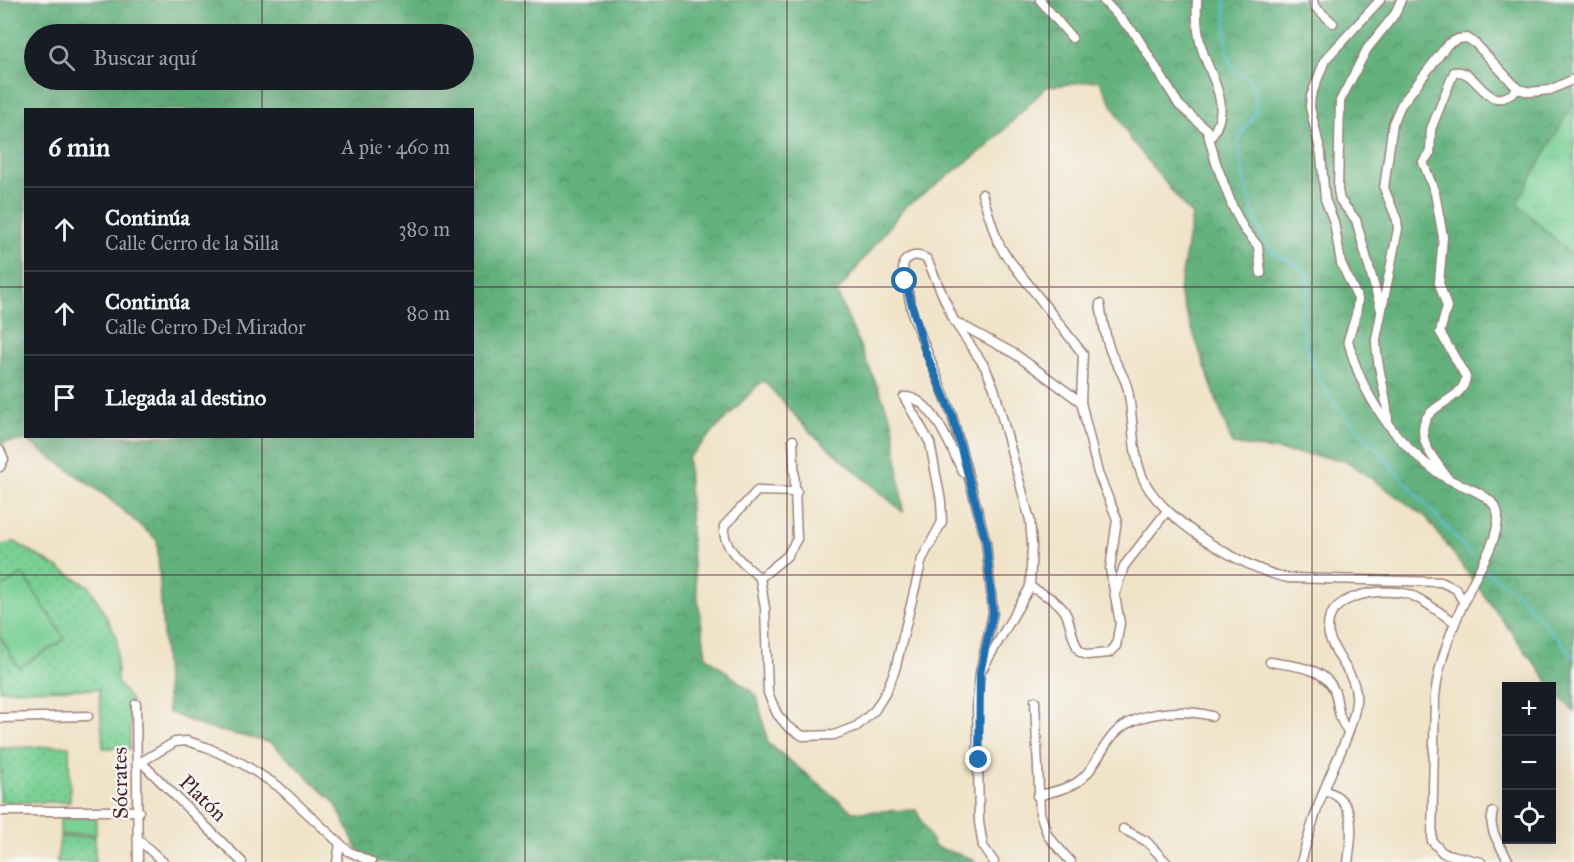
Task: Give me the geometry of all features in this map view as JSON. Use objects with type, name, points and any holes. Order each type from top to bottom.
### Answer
[{"type":"street","points":[[1040,0],[1072,38]]},
{"type":"street","points":[[1103,0],[1136,35],[1179,105],[1207,130],[1230,200],[1244,229],[1258,246],[1261,273]]},
{"type":"street","points":[[1197,0],[1196,12],[1200,43],[1221,102],[1220,125],[1211,137]]},
{"type":"street","points":[[1313,0],[1316,7],[1333,23]]},
{"type":"street","points":[[1380,0],[1325,60],[1313,88],[1310,107],[1318,136],[1325,199],[1334,222],[1338,250],[1358,299],[1356,315],[1348,332],[1350,349],[1372,402],[1388,426],[1419,460],[1450,482],[1483,496],[1498,513],[1496,531],[1455,622],[1436,682],[1432,841],[1443,853],[1481,862]]},
{"type":"street","points":[[1382,313],[1367,252],[1356,220],[1340,200],[1338,114],[1340,101],[1367,49],[1395,14],[1401,0]]},
{"type":"street","points":[[1388,426],[1388,404],[1376,355],[1376,339],[1398,229],[1397,220],[1384,188],[1396,114],[1449,44],[1458,39],[1467,38],[1476,44],[1518,89],[1539,93],[1574,79]]},
{"type":"street","points":[[1450,482],[1431,453],[1424,438],[1423,425],[1426,415],[1460,391],[1466,384],[1466,377],[1440,333],[1447,307],[1439,283],[1443,237],[1435,193],[1423,162],[1430,153],[1431,129],[1454,72],[1468,74],[1482,91],[1497,98],[1505,98],[1518,89]]},
{"type":"street","points":[[982,194],[1004,254],[1083,354],[1081,402],[1098,473],[1117,519],[1110,569],[1120,623],[1116,646],[1109,653],[1087,656],[1080,652],[1073,641],[1067,615],[1060,605],[1030,587]]},
{"type":"street","points":[[968,483],[952,415],[913,316],[903,270],[907,258],[921,256],[927,259],[954,321],[985,368],[994,388],[1029,520],[1032,544],[1030,587],[980,673]]},
{"type":"street","points":[[1100,304],[1111,353],[1122,370],[1127,388],[1134,445],[1142,477],[1167,511],[1230,554],[1271,575],[1288,578],[1441,582],[1456,589],[1464,603]]},
{"type":"street","points":[[954,321],[1015,354],[1081,402]]},
{"type":"street","points":[[796,492],[757,491],[724,526],[723,536],[727,545],[760,578],[765,608],[768,693],[777,714],[788,727],[803,736],[816,738],[834,735],[857,726],[875,710],[895,670],[922,559],[942,522],[941,501],[930,443],[904,397],[916,398],[929,410],[977,503],[986,542],[993,592],[993,613],[980,673],[977,702],[979,822],[983,846],[994,862]]},
{"type":"street","points":[[760,578],[794,549],[797,539],[793,440]]},
{"type":"street","points":[[0,450],[2,463]]},
{"type":"street","points":[[1114,600],[1124,566],[1167,511]]},
{"type":"street","points":[[1301,862],[1357,700],[1355,685],[1330,637],[1329,617],[1335,608],[1372,592],[1396,592],[1418,599],[1455,622]]},
{"type":"street","points":[[1270,662],[1308,669],[1323,676],[1335,694],[1339,718],[1348,731]]},
{"type":"street","points":[[1035,701],[1037,796],[1040,813],[1048,836],[1071,862]]},
{"type":"street","name":"Sócrates","points":[[136,704],[139,763],[138,862]]},
{"type":"street","points":[[1037,796],[1077,782],[1088,772],[1111,737],[1125,724],[1158,714],[1197,712],[1212,716]]},
{"type":"street","points":[[0,718],[88,716]]},
{"type":"street","points":[[139,763],[175,742],[196,743],[243,764],[278,786],[340,844],[371,862]]},
{"type":"street","name":"Platón","points":[[139,763],[242,862]]},
{"type":"street","points":[[1324,790],[1343,799],[1351,815],[1348,862]]},
{"type":"street","points":[[0,811],[139,811]]},
{"type":"street","points":[[1493,812],[1490,820],[1491,828],[1509,862]]},
{"type":"street","points":[[1124,829],[1146,841],[1166,862]]},
{"type":"street","points":[[138,839],[163,862]]},
{"type":"street","points":[[337,862],[340,844]]},
{"type":"green space","points":[[0,0],[1574,0],[1574,712],[1556,692],[1556,682],[1548,682],[1426,517],[1345,460],[1232,444],[1179,292],[1192,216],[1131,140],[1099,80],[1046,87],[987,147],[904,208],[837,293],[893,423],[903,512],[810,432],[763,380],[688,458],[692,557],[706,656],[757,696],[768,743],[853,812],[916,810],[935,847],[971,858],[975,862],[364,862],[335,803],[272,743],[204,727],[168,712],[157,540],[106,496],[26,440],[0,443]]},
{"type":"green space","points":[[1574,102],[1574,257],[1517,203]]},
{"type":"green space","points":[[15,542],[90,587],[117,637],[117,682],[131,701],[130,749],[103,748],[99,689],[0,690],[0,545]]},
{"type":"green space","points":[[23,574],[65,639],[19,668],[0,636],[0,588]]},
{"type":"green space","points":[[69,746],[70,802],[0,802],[0,748]]},
{"type":"green space","points":[[96,817],[96,834],[60,835],[60,818]]},
{"type":"green space","points":[[95,836],[95,862],[57,862],[60,837]]},
{"type":"waterway","points":[[1225,0],[1227,54],[1234,72],[1249,78],[1256,100],[1253,117],[1240,137],[1241,162],[1248,196],[1260,229],[1272,251],[1299,266],[1309,277],[1302,325],[1312,362],[1324,387],[1337,406],[1472,556]]},
{"type":"waterway","points":[[1484,570],[1516,592],[1574,657]]},
{"type":"route","points":[[905,281],[913,316],[925,351],[942,386],[952,415],[968,483],[977,503],[986,542],[993,592],[993,613],[980,673],[977,702],[979,760]]}]
